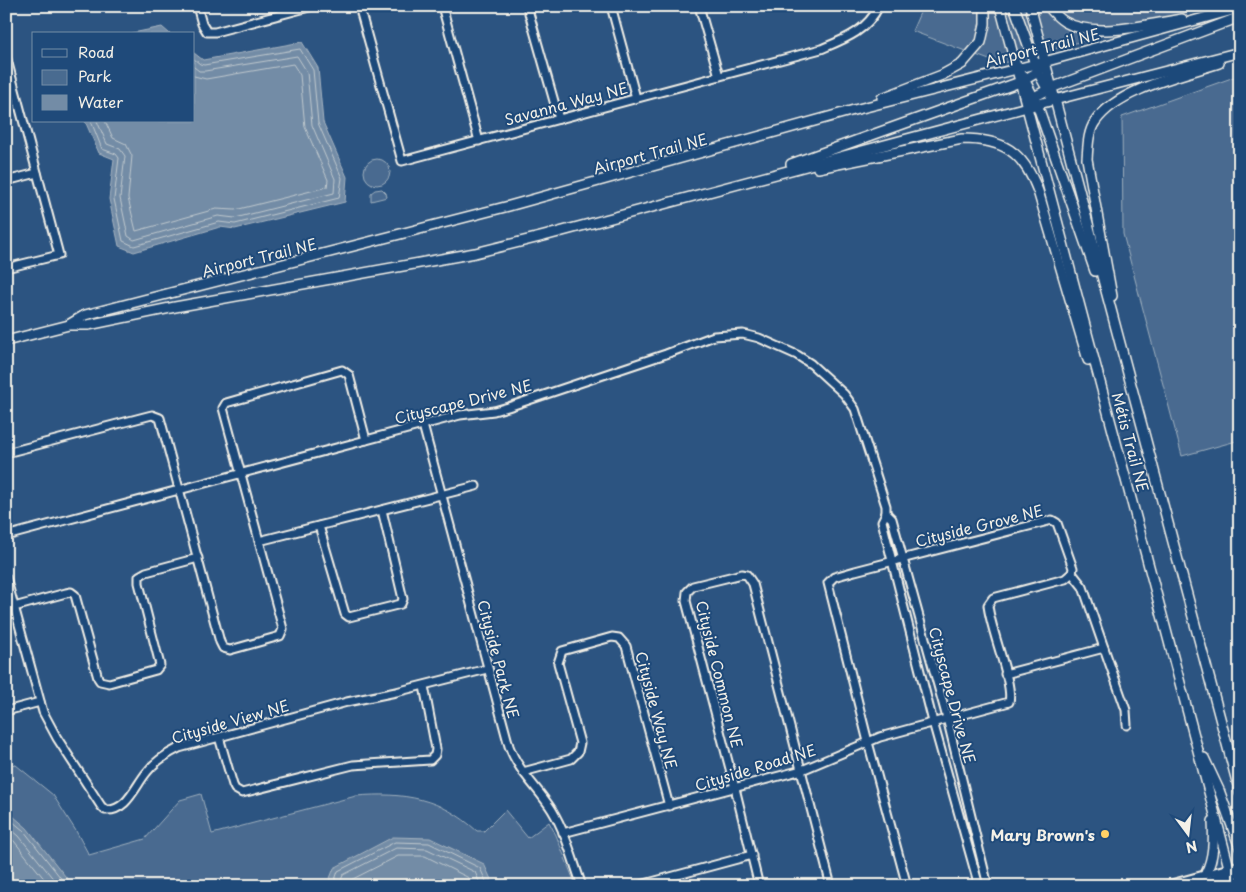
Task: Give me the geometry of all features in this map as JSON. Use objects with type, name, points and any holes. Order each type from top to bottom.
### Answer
[{"type":"main road","points":[[854,110],[942,75],[962,64],[981,42],[985,24],[985,6]]},
{"type":"main road","name":"Métis Trail NE","points":[[1000,6],[1016,68],[1022,81],[1027,107],[1212,804],[1235,877]]},
{"type":"main road","points":[[1014,6],[1055,100]]},
{"type":"main road","points":[[1030,6],[1039,66]]},
{"type":"main road","points":[[1048,6],[1056,16],[1066,23],[1078,28],[1092,29],[1125,27],[1219,14]]},
{"type":"main road","name":"Airport Trail NE","points":[[70,325],[86,315],[509,206],[854,110],[1016,68],[1039,66],[1240,8]]},
{"type":"main road","points":[[1035,101],[1049,89],[1240,18]]},
{"type":"main road","name":"Airport Trail NE","points":[[6,341],[70,325],[88,325],[475,253],[1027,107],[1035,101],[1055,100],[1240,52]]},
{"type":"main road","points":[[1127,372],[1090,182],[1087,159],[1091,130],[1101,115],[1123,97],[1164,81],[1240,56]]},
{"type":"main road","points":[[730,186],[1022,81],[1039,66]]},
{"type":"main road","points":[[1022,81],[1035,101],[1112,316]]},
{"type":"main road","name":"Métis Trail NE","points":[[1055,100],[1240,793]]},
{"type":"main road","points":[[730,186],[962,139],[980,139],[997,143],[1013,151],[1025,163],[1033,176],[1038,190],[1086,354],[1124,469]]},
{"type":"main road","points":[[1197,747],[1219,790],[1240,848]]},
{"type":"main road","points":[[1206,873],[1213,851],[1212,804]]},
{"type":"main road","points":[[1196,886],[1235,877]]},
{"type":"street","points":[[197,6],[202,24],[207,32],[215,32],[314,6]]},
{"type":"street","name":"Savanna Way NE","points":[[359,6],[402,161],[821,49],[857,34],[876,13],[879,6]]},
{"type":"street","points":[[442,6],[479,141]]},
{"type":"street","points":[[527,6],[559,119]]},
{"type":"street","points":[[611,6],[636,98]]},
{"type":"street","points":[[700,6],[719,76]]},
{"type":"street","points":[[6,56],[59,255],[6,268]]},
{"type":"street","points":[[6,181],[37,173]]},
{"type":"street","name":"Cityscape Drive NE","points":[[6,536],[460,415],[501,409],[714,336],[743,334],[759,338],[797,355],[811,364],[844,394],[855,409],[886,506],[886,513],[882,521],[932,722],[979,886]]},
{"type":"street","points":[[6,453],[152,415],[160,418],[221,646],[230,650],[280,636],[283,629],[223,408],[226,404],[342,370],[349,374],[366,440]]},
{"type":"street","name":"Cityside Park NE","points":[[423,425],[487,669],[513,758],[551,810],[563,833],[582,886]]},
{"type":"street","points":[[259,541],[476,486]]},
{"type":"street","points":[[319,526],[345,614],[349,617],[375,611],[401,604],[403,599],[382,510]]},
{"type":"street","name":"Cityscape Drive NE","points":[[886,513],[892,519],[947,718],[988,886]]},
{"type":"street","name":"Cityside Grove NE","points":[[902,558],[1052,520],[1057,523],[1073,568],[1072,573]]},
{"type":"street","points":[[14,607],[71,592],[77,600],[100,681],[109,682],[146,673],[157,669],[160,661],[139,583],[139,576],[146,572],[198,558]]},
{"type":"street","points":[[902,558],[834,577],[828,583],[907,886]]},
{"type":"street","points":[[1104,648],[1005,674],[988,609],[989,602],[993,598],[1065,579],[1072,573],[1082,587],[1104,648],[1126,710],[1126,725]]},
{"type":"street","name":"Cityside Common NE","points":[[735,788],[686,601],[687,592],[693,586],[738,574],[748,575],[752,579],[802,770]]},
{"type":"street","name":"Cityside View NE","points":[[6,577],[40,702],[57,738],[105,810],[121,806],[131,797],[147,771],[170,752],[189,745],[352,701],[424,686],[487,669]]},
{"type":"street","name":"Cityside Way NE","points":[[523,772],[571,758],[578,752],[580,743],[558,663],[562,651],[612,637],[619,638],[626,646],[669,806]]},
{"type":"street","name":"Cityside Road NE","points":[[563,833],[802,770],[880,737],[1009,702],[1010,693],[1005,674]]},
{"type":"street","points":[[219,737],[232,785],[242,793],[353,765],[430,760],[435,755],[436,749],[424,686]]},
{"type":"street","points":[[6,711],[40,702]]},
{"type":"street","points":[[802,770],[831,886]]},
{"type":"street","points":[[735,788],[759,886]]},
{"type":"street","points":[[637,886],[752,855]]},
{"type":"street","points":[[1164,886],[1206,873],[1235,877]]},
{"type":"green space","points":[[923,6],[1209,6],[1000,64],[912,31]]},
{"type":"green space","points":[[1240,75],[1240,440],[1182,456],[1123,234],[1122,117]]},
{"type":"green space","points":[[377,159],[386,163],[390,172],[386,181],[377,185],[368,181],[364,172],[368,163]]},
{"type":"green space","points":[[382,189],[387,197],[371,201],[371,193]]},
{"type":"green space","points":[[6,763],[16,765],[53,795],[89,855],[145,839],[180,800],[201,794],[212,834],[356,796],[390,795],[436,804],[450,811],[477,831],[484,831],[505,810],[528,838],[549,822],[576,886],[6,886]]},
{"type":"water","points":[[162,27],[168,32],[138,32]]},
{"type":"water","points":[[302,42],[318,68],[323,122],[347,177],[345,202],[235,229],[220,227],[134,252],[119,246],[109,199],[114,159],[99,153],[85,122],[195,122],[195,54],[203,60]]},
{"type":"water","points":[[6,810],[27,828],[73,886],[6,886]]},
{"type":"water","points":[[393,837],[430,838],[484,864],[494,886],[327,886],[334,868]]},
{"type":"place","name":"Mary Brown's","points":[[1105,834]]}]
